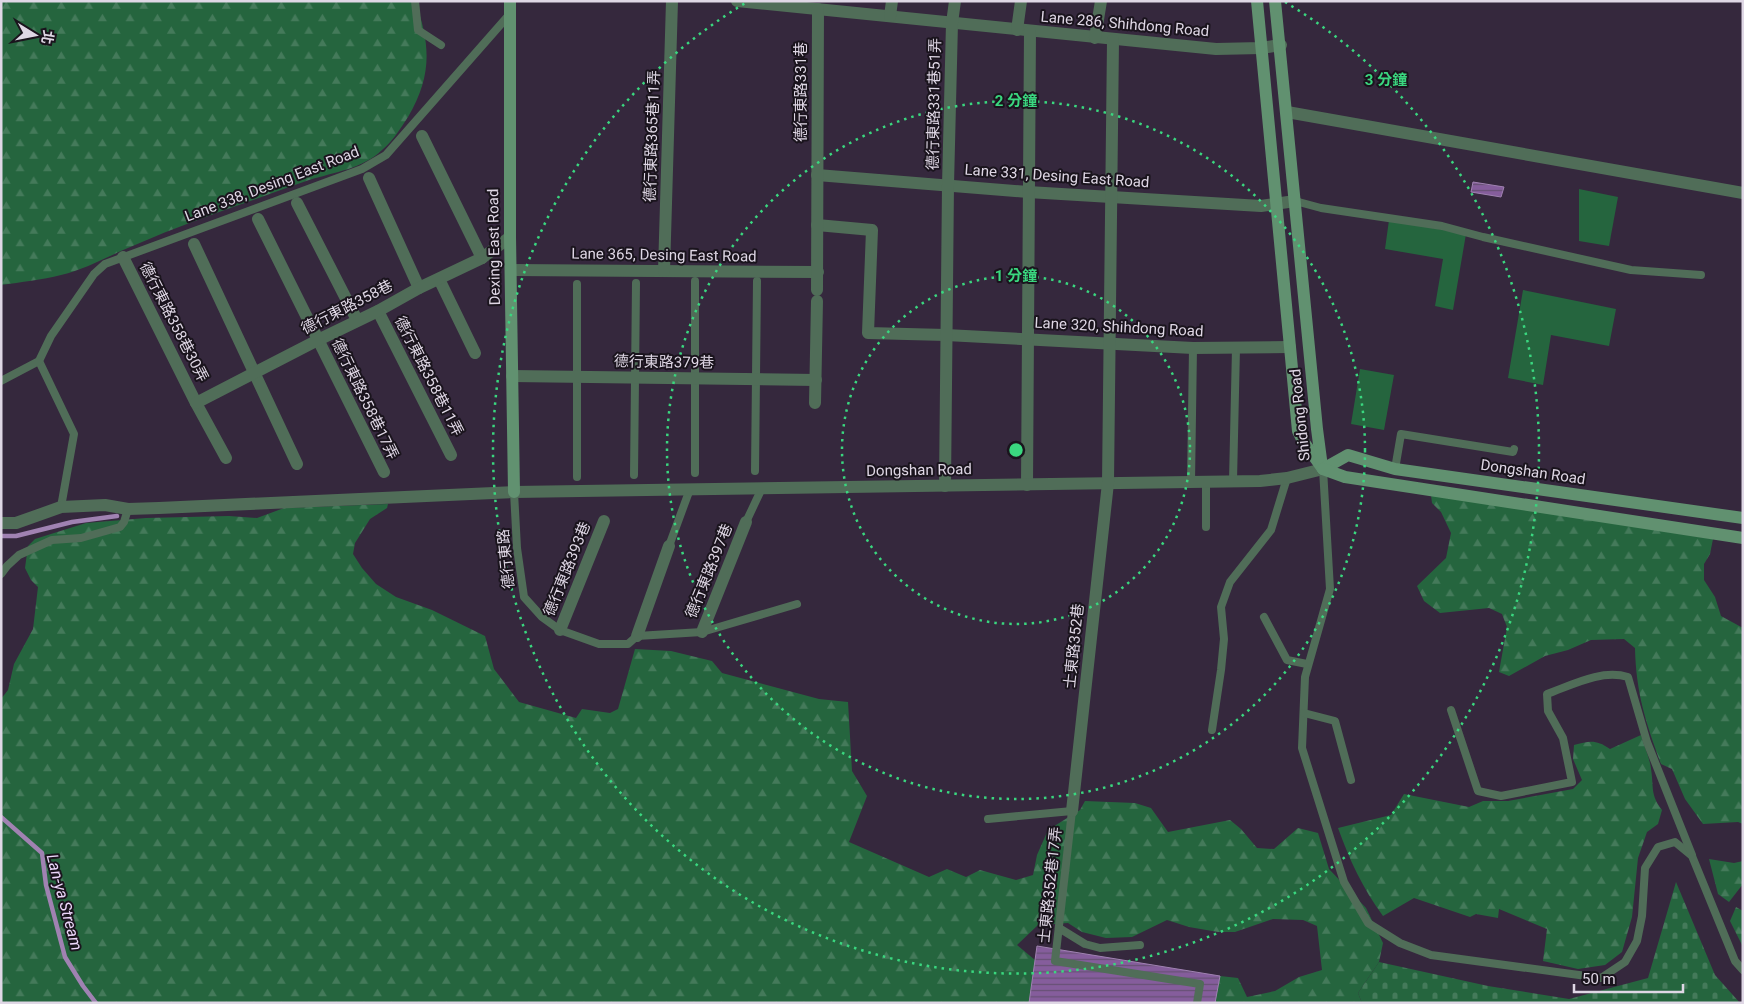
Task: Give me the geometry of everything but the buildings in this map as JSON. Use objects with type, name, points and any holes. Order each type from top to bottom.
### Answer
[{"type":"street","name":"Dexing East Road","points":[[510,1],[510,237],[514,492]]},
{"type":"street","name":"德行東路365巷11弄","points":[[664,271],[672,1]]},
{"type":"street","points":[[737,1],[818,9]]},
{"type":"street","points":[[890,16],[892,1]]},
{"type":"street","name":"德行東路331巷51弄","points":[[945,486],[948,185],[952,23],[955,1]]},
{"type":"street","points":[[1017,30],[1021,1]]},
{"type":"street","points":[[1095,38],[1100,1]]},
{"type":"street","name":"Shidong Road","points":[[1257,1],[1298,431],[1302,441],[1323,469]]},
{"type":"street","name":"Shidong Road","points":[[1275,1],[1323,469]]},
{"type":"street","name":"Lane 286, Shihdong Road","points":[[818,9],[1030,32],[1216,49],[1262,48],[1281,45]]},
{"type":"street","name":"德行東路331巷","points":[[816,380],[818,9]]},
{"type":"street","points":[[1027,485],[1030,32]]},
{"type":"street","name":"士東路352巷","points":[[1072,811],[1108,483],[1113,40]]},
{"type":"street","points":[[1287,112],[1743,193]]},
{"type":"street","points":[[422,136],[482,258]]},
{"type":"street","name":"Lane 331, Desing East Road","points":[[817,176],[1028,192],[1261,206],[1295,201]]},
{"type":"street","points":[[369,178],[419,288]]},
{"type":"street","points":[[297,204],[357,320]]},
{"type":"street","name":"德行東路358巷17弄","points":[[258,219],[384,472]]},
{"type":"street","name":"Lane 320, Shihdong Road","points":[[817,225],[872,230],[868,333],[1109,342],[1193,348],[1290,347]]},
{"type":"street","name":"德行東路358巷","points":[[196,402],[378,311],[419,288],[482,258],[510,237]]},
{"type":"street","points":[[194,244],[297,464]]},
{"type":"street","name":"德行東路358巷30弄","points":[[123,257],[226,458]]},
{"type":"street","name":"Lane 365, Desing East Road","points":[[511,270],[818,272]]},
{"type":"street","points":[[439,279],[475,353]]},
{"type":"street","name":"德行東路358巷11弄","points":[[378,311],[451,455]]},
{"type":"street","name":"德行東路379巷","points":[[512,376],[816,380]]},
{"type":"street","points":[[815,403],[816,380]]},
{"type":"street","name":"Dongshan Road","points":[[514,492],[1260,481],[1287,478],[1323,469],[1348,455],[1395,469],[1743,518]]},
{"type":"street","points":[[1323,469],[1345,477],[1743,538]]},
{"type":"street","points":[[1,524],[16,522],[61,508],[105,505],[128,509],[514,492]]},
{"type":"street","name":"德行東路393巷","points":[[560,630],[604,521]]},
{"type":"street","name":"德行東路397巷","points":[[702,632],[746,522]]},
{"type":"street","points":[[638,636],[669,546]]},
{"type":"lane","points":[[414,1],[418,30],[441,45]]},
{"type":"lane","name":"Lane 338, Desing East Road","points":[[39,361],[51,336],[94,274],[105,264],[362,169],[386,155],[509,15]]},
{"type":"lane","points":[[1295,201],[1321,208],[1442,226],[1631,270],[1701,275]]},
{"type":"lane","points":[[695,281],[695,473]]},
{"type":"lane","points":[[755,471],[757,281]]},
{"type":"lane","points":[[634,475],[636,283]]},
{"type":"lane","points":[[577,284],[577,478]]},
{"type":"lane","points":[[1191,482],[1193,348]]},
{"type":"lane","points":[[1233,481],[1236,348]]},
{"type":"lane","points":[[1,381],[39,361],[74,434],[61,508]]},
{"type":"lane","points":[[1395,469],[1401,434],[1513,452],[1514,449]]},
{"type":"lane","points":[[1323,469],[1330,589],[1307,664],[1302,748],[1344,882],[1368,923],[1400,943],[1431,955],[1601,978],[1625,962],[1637,941],[1642,916],[1645,868],[1658,848],[1675,842],[1692,856]]},
{"type":"lane","points":[[1212,730],[1222,670],[1224,639],[1221,607],[1230,582],[1271,530],[1287,478]]},
{"type":"lane","points":[[1206,482],[1206,527]]},
{"type":"lane","points":[[746,522],[762,488]]},
{"type":"lane","points":[[669,546],[690,489]]},
{"type":"lane","name":"德行東路","points":[[514,492],[517,548],[524,597],[542,617],[560,630],[599,644],[628,644],[638,636],[702,632],[797,604]]},
{"type":"lane","points":[[1,574],[7,566],[20,556],[52,540],[80,538],[120,527],[124,522],[128,509]]},
{"type":"lane","points":[[1264,617],[1286,660],[1307,664]]},
{"type":"lane","points":[[1451,710],[1478,791],[1501,796],[1572,782],[1563,738],[1548,711],[1547,694],[1594,677],[1618,674],[1628,677],[1647,742],[1735,961],[1743,970]]},
{"type":"lane","points":[[1304,713],[1335,721],[1351,780]]},
{"type":"lane","points":[[988,819],[1072,811]]},
{"type":"lane","name":"士東路352巷17弄","points":[[1072,811],[1055,961],[1200,984],[1197,1003]]},
{"type":"lane","points":[[1059,928],[1085,944],[1100,948],[1140,945]]},
{"type":"green space","points":[[1,1],[415,1],[426,46],[425,74],[416,102],[408,117],[393,139],[366,162],[302,182],[195,221],[89,266],[46,278],[1,285]]},
{"type":"green space","points":[[1579,189],[1618,197],[1609,246],[1579,241]]},
{"type":"green space","points":[[1389,220],[1466,234],[1453,310],[1435,306],[1443,259],[1385,249]]},
{"type":"green space","points":[[1523,290],[1616,309],[1609,346],[1551,335],[1543,385],[1508,378]]},
{"type":"green space","points":[[1360,369],[1394,375],[1384,430],[1351,424]]},
{"type":"green space","points":[[1431,495],[1713,539],[1710,554],[1704,564],[1704,580],[1715,597],[1721,616],[1743,628],[1743,824],[1738,822],[1703,824],[1685,799],[1672,769],[1661,764],[1640,694],[1635,648],[1624,639],[1591,640],[1568,650],[1545,656],[1509,676],[1499,672],[1507,627],[1502,614],[1489,608],[1440,613],[1424,601],[1417,586],[1446,558],[1451,533],[1441,512],[1432,503]]},
{"type":"green space","points":[[388,504],[387,508],[370,519],[355,543],[353,554],[362,568],[376,584],[396,597],[432,610],[485,636],[494,669],[519,702],[576,718],[582,709],[610,713],[618,709],[635,649],[671,651],[712,661],[722,673],[819,699],[848,702],[852,771],[867,796],[849,842],[929,877],[947,869],[966,877],[980,870],[1016,880],[1033,875],[1037,855],[1048,830],[1080,810],[1085,801],[1135,803],[1151,808],[1168,832],[1230,820],[1241,829],[1257,848],[1274,849],[1298,828],[1318,833],[1329,869],[1366,908],[1383,943],[1379,962],[1358,993],[1362,1003],[1215,1003],[1220,976],[1238,978],[1247,997],[1275,991],[1299,977],[1322,970],[1317,926],[1303,920],[1273,919],[1235,932],[1218,932],[1189,927],[1167,920],[1132,937],[1106,938],[1082,932],[1068,923],[1038,925],[1017,945],[1035,960],[1029,1003],[1,1003],[1,699],[8,690],[14,664],[33,629],[38,587],[31,580],[25,568],[28,546],[35,539],[86,523],[146,518],[229,516],[257,518],[284,508]]},
{"type":"green space","points":[[1641,735],[1650,765],[1654,795],[1662,810],[1658,824],[1647,832],[1638,858],[1632,917],[1622,952],[1605,965],[1578,969],[1543,961],[1547,929],[1499,909],[1498,918],[1476,914],[1470,917],[1414,898],[1383,916],[1357,874],[1338,828],[1391,815],[1404,794],[1469,807],[1483,801],[1508,801],[1573,789],[1582,780],[1573,759],[1574,745],[1592,742],[1610,749]]},
{"type":"green space","points":[[1709,859],[1734,863],[1743,861],[1743,884],[1729,902],[1718,894]]},
{"type":"green space","points":[[1676,882],[1715,975],[1740,1003],[1362,1003],[1358,993],[1379,962],[1488,986],[1569,999],[1648,978]]},
{"type":"green space","points":[[1736,907],[1743,911],[1743,947],[1730,921]]},
{"type":"shaded area","points":[[1473,182],[1504,187],[1501,197],[1471,192]]},
{"type":"shaded area","points":[[1037,946],[1220,976],[1215,1003],[1029,1003]]},
{"type":"waterway","name":"Lan-ya Stream","points":[[1,536],[16,536],[72,522],[117,516]]},
{"type":"waterway","name":"Lan-ya Stream","points":[[1,817],[42,853],[46,885],[65,957],[96,1003]]}]
